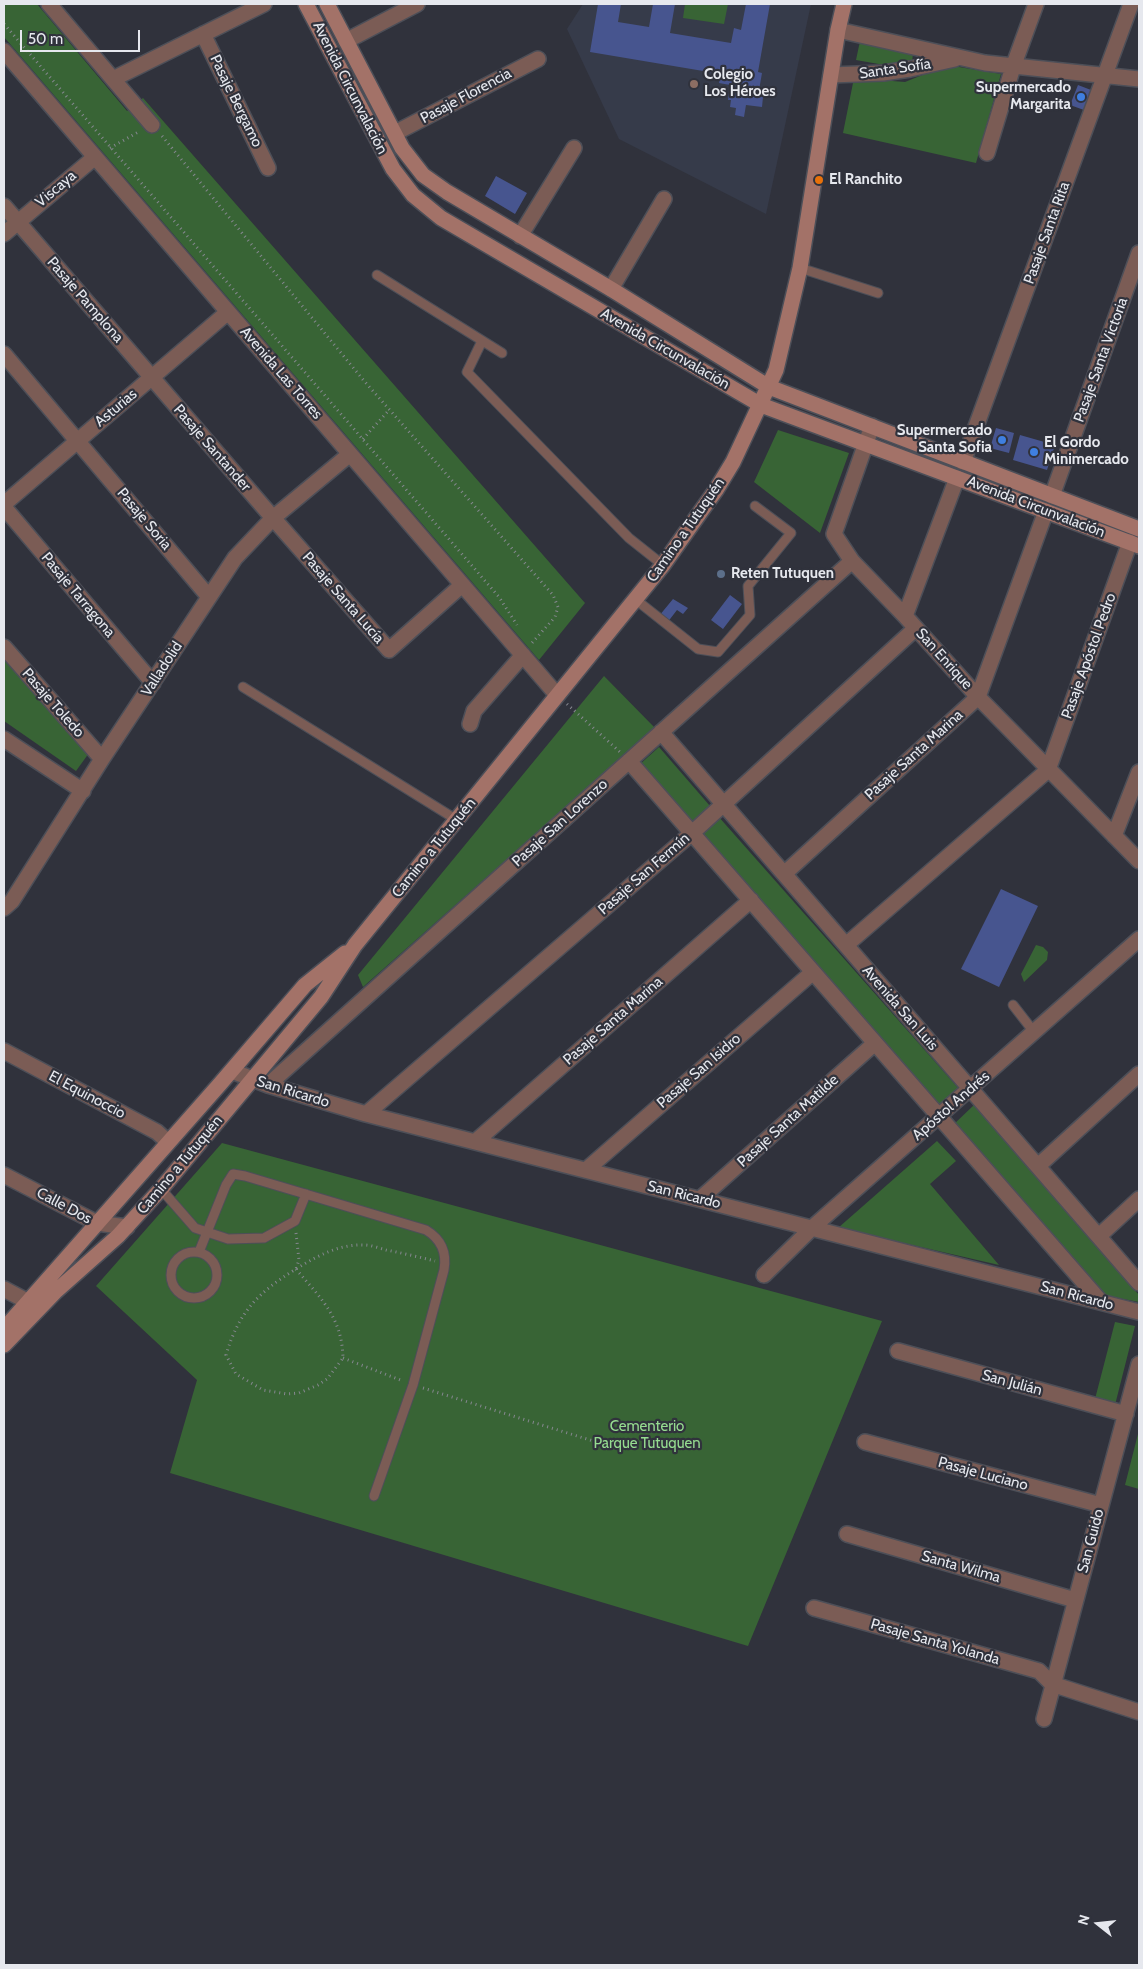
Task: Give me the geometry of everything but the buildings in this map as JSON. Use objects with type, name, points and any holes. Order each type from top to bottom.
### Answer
[{"type":"street","points":[[49,4],[152,125]]},
{"type":"street","points":[[113,79],[264,4]]},
{"type":"street","name":"Avenida Circunvalación","points":[[306,4],[385,155],[402,183],[426,207],[441,218],[761,405],[1134,544]]},
{"type":"street","name":"Avenida Circunvalación","points":[[327,4],[412,162],[436,185],[611,289],[769,387],[1052,496],[1138,524]]},
{"type":"street","points":[[346,41],[417,4]]},
{"type":"street","name":"Camino a Tutuquén","points":[[4,1329],[127,1227],[161,1189],[321,997],[355,945],[663,565],[716,490],[761,405],[776,370],[800,268],[838,30],[844,4]]},
{"type":"street","points":[[988,153],[1014,67],[1036,4]]},
{"type":"street","name":"Pasaje Santa Rita","points":[[964,462],[1131,4]]},
{"type":"street","name":"Santa Sofía","points":[[838,30],[958,58],[1014,67],[1139,78]]},
{"type":"street","name":"Pasaje Bergamo","points":[[203,34],[268,168]]},
{"type":"street","name":"Avenida Las Torres","points":[[4,51],[557,695]]},
{"type":"street","name":"Pasaje Florencia","points":[[395,133],[538,58]]},
{"type":"street","name":"Santa Sofía","points":[[831,76],[883,73],[958,58]]},
{"type":"street","points":[[506,257],[574,148]]},
{"type":"street","name":"Viscaya","points":[[4,234],[95,157]]},
{"type":"street","points":[[611,289],[664,199]]},
{"type":"street","points":[[4,206],[18,222]]},
{"type":"street","name":"Pasaje Pamplona","points":[[18,222],[152,378]]},
{"type":"street","name":"Pasaje Santa Victoria","points":[[1052,496],[1139,253]]},
{"type":"street","name":"Asturias","points":[[4,506],[228,312]]},
{"type":"street","name":"Pasaje Soria","points":[[4,354],[209,597]]},
{"type":"street","name":"Pasaje Santander","points":[[152,378],[273,518]]},
{"type":"street","name":"San Enrique","points":[[872,426],[834,534],[852,561],[978,697],[1139,861]]},
{"type":"street","name":"Valladolid","points":[[4,908],[12,901],[102,758],[235,558],[273,518],[350,454]]},
{"type":"street","points":[[905,616],[957,478]]},
{"type":"street","name":"Pasaje Tarragona","points":[[4,506],[153,683]]},
{"type":"street","points":[[978,697],[1046,511]]},
{"type":"street","name":"Pasaje Santa Lucía","points":[[273,518],[389,650],[462,584]]},
{"type":"street","name":"Pasaje Apóstol Pedro","points":[[1048,770],[1134,544]]},
{"type":"street","name":"Pasaje San Lorenzo","points":[[268,1085],[852,561]]},
{"type":"street","name":"Pasaje San Fermín","points":[[366,1114],[692,833],[916,628]]},
{"type":"street","name":"Pasaje Toledo","points":[[4,648],[102,758]]},
{"type":"street","points":[[470,724],[474,711],[522,655]]},
{"type":"street","name":"Pasaje Santa Marina","points":[[784,874],[978,697]]},
{"type":"street","name":"Avenida San Luis","points":[[661,732],[1139,1283]]},
{"type":"street","points":[[4,739],[83,791]]},
{"type":"street","points":[[629,761],[1101,1302]]},
{"type":"street","points":[[846,945],[1048,770]]},
{"type":"street","points":[[1114,836],[1139,772]]},
{"type":"street","name":"Pasaje Santa Marina","points":[[475,1142],[751,900]]},
{"type":"street","name":"Apóstol Andrés","points":[[764,1275],[813,1227],[1139,939]]},
{"type":"street","name":"Camino a Tutuquén","points":[[4,1345],[97,1223],[304,985],[355,945]]},
{"type":"street","name":"Pasaje San Isidro","points":[[586,1170],[813,972]]},
{"type":"street","name":"Pasaje Santa Matilde","points":[[700,1199],[875,1042]]},
{"type":"street","name":"El Equinoccio","points":[[4,1050],[157,1132],[168,1142]]},
{"type":"street","name":"San Ricardo","points":[[232,1070],[268,1085],[366,1114],[1139,1312]]},
{"type":"street","points":[[1038,1166],[1139,1074]]},
{"type":"street","points":[[148,1166],[161,1189]]},
{"type":"street","name":"Calle Dos","points":[[4,1175],[97,1223],[127,1227]]},
{"type":"street","points":[[1098,1236],[1139,1199]]},
{"type":"street","points":[[4,1289],[34,1305]]},
{"type":"street","name":"San Julián","points":[[898,1351],[1126,1414]]},
{"type":"street","name":"San Guido","points":[[1044,1718],[1139,1364]]},
{"type":"street","name":"Pasaje Luciano","points":[[864,1442],[1101,1505]]},
{"type":"street","name":"Santa Wilma","points":[[847,1534],[1075,1600]]},
{"type":"street","name":"Pasaje Santa Yolanda","points":[[814,1608],[1039,1671],[1052,1684],[1139,1712]]},
{"type":"lane","points":[[800,268],[878,293]]},
{"type":"lane","points":[[377,274],[502,353]]},
{"type":"lane","points":[[482,341],[468,372],[629,538],[663,565]]},
{"type":"lane","points":[[635,599],[698,649],[718,652],[750,615],[748,586],[791,533],[755,506]]},
{"type":"lane","points":[[243,687],[457,820]]},
{"type":"lane","points":[[1013,1005],[1034,1032]]},
{"type":"lane","points":[[199,1252],[226,1185],[233,1174],[426,1230],[440,1242],[445,1263],[413,1385],[374,1496]]},
{"type":"lane","points":[[161,1189],[194,1228],[228,1239],[264,1238],[294,1221],[306,1194]]},
{"type":"lane","points":[[199,1252],[208,1256],[215,1266],[216,1282],[206,1295],[200,1298],[189,1298],[182,1295],[173,1286],[170,1274],[171,1269],[176,1259],[184,1254],[199,1252]]},
{"type":"path","points":[[4,24],[499,597],[517,622],[518,630]]},
{"type":"path","points":[[95,157],[152,125],[389,410],[553,595],[558,607],[555,617],[522,655]]},
{"type":"path","points":[[350,454],[389,410]]},
{"type":"path","points":[[557,695],[629,761]]},
{"type":"path","points":[[294,1221],[299,1260],[296,1269]]},
{"type":"path","points":[[296,1269],[324,1301],[334,1316],[341,1333],[343,1358],[327,1380],[318,1386],[299,1393],[287,1394],[263,1390],[236,1374],[226,1355],[235,1331],[249,1307],[270,1285],[296,1269],[319,1255],[332,1250],[364,1244],[445,1263]]},
{"type":"path","points":[[343,1358],[413,1385],[606,1445]]},
{"type":"shaded area","name":"Colegio Los Héroes","points":[[583,4],[811,4],[766,214],[619,139],[567,29]]},
{"type":"green space","points":[[4,4],[37,4],[127,111],[143,98],[585,603],[539,660],[4,37]]},
{"type":"green space","points":[[685,4],[728,4],[724,24],[683,18]]},
{"type":"green space","points":[[860,41],[913,54],[912,62],[890,66],[856,60]]},
{"type":"green space","points":[[947,65],[1001,74],[976,163],[843,133],[854,78],[905,82]]},
{"type":"green space","points":[[778,430],[849,453],[820,533],[754,482]]},
{"type":"green space","points":[[4,660],[89,753],[76,771],[4,721]]},
{"type":"green space","points":[[604,676],[655,728],[363,987],[358,975]]},
{"type":"green space","points":[[659,747],[710,806],[689,824],[638,766]]},
{"type":"green space","points":[[718,816],[960,1090],[937,1108],[701,831]]},
{"type":"green space","points":[[1036,945],[1043,947],[1048,952],[1047,960],[1024,982],[1021,974]]},
{"type":"green space","points":[[974,1105],[1139,1295],[1139,1302],[1097,1294],[952,1126]]},
{"type":"green space","points":[[937,1141],[956,1161],[930,1184],[999,1265],[838,1228]]},
{"type":"green space","name":"Cementerio Parque Tutuquen","points":[[222,1143],[882,1321],[748,1646],[170,1473],[197,1380],[96,1286]]},
{"type":"green space","points":[[1115,1322],[1135,1326],[1115,1405],[1095,1399]]},
{"type":"green space","points":[[1139,1430],[1139,1489],[1125,1485]]},
{"type":"place","name":"Colegio Los Héroes","points":[[694,84]]},
{"type":"place","name":"Supermercado Margarita","points":[[1081,97]]},
{"type":"place","name":"El Ranchito","points":[[819,180]]},
{"type":"place","name":"Supermercado Santa Sofia","points":[[1002,440]]},
{"type":"place","name":"El Gordo Minimercado","points":[[1034,452]]},
{"type":"place","name":"Reten Tutuquen","points":[[721,574]]}]
